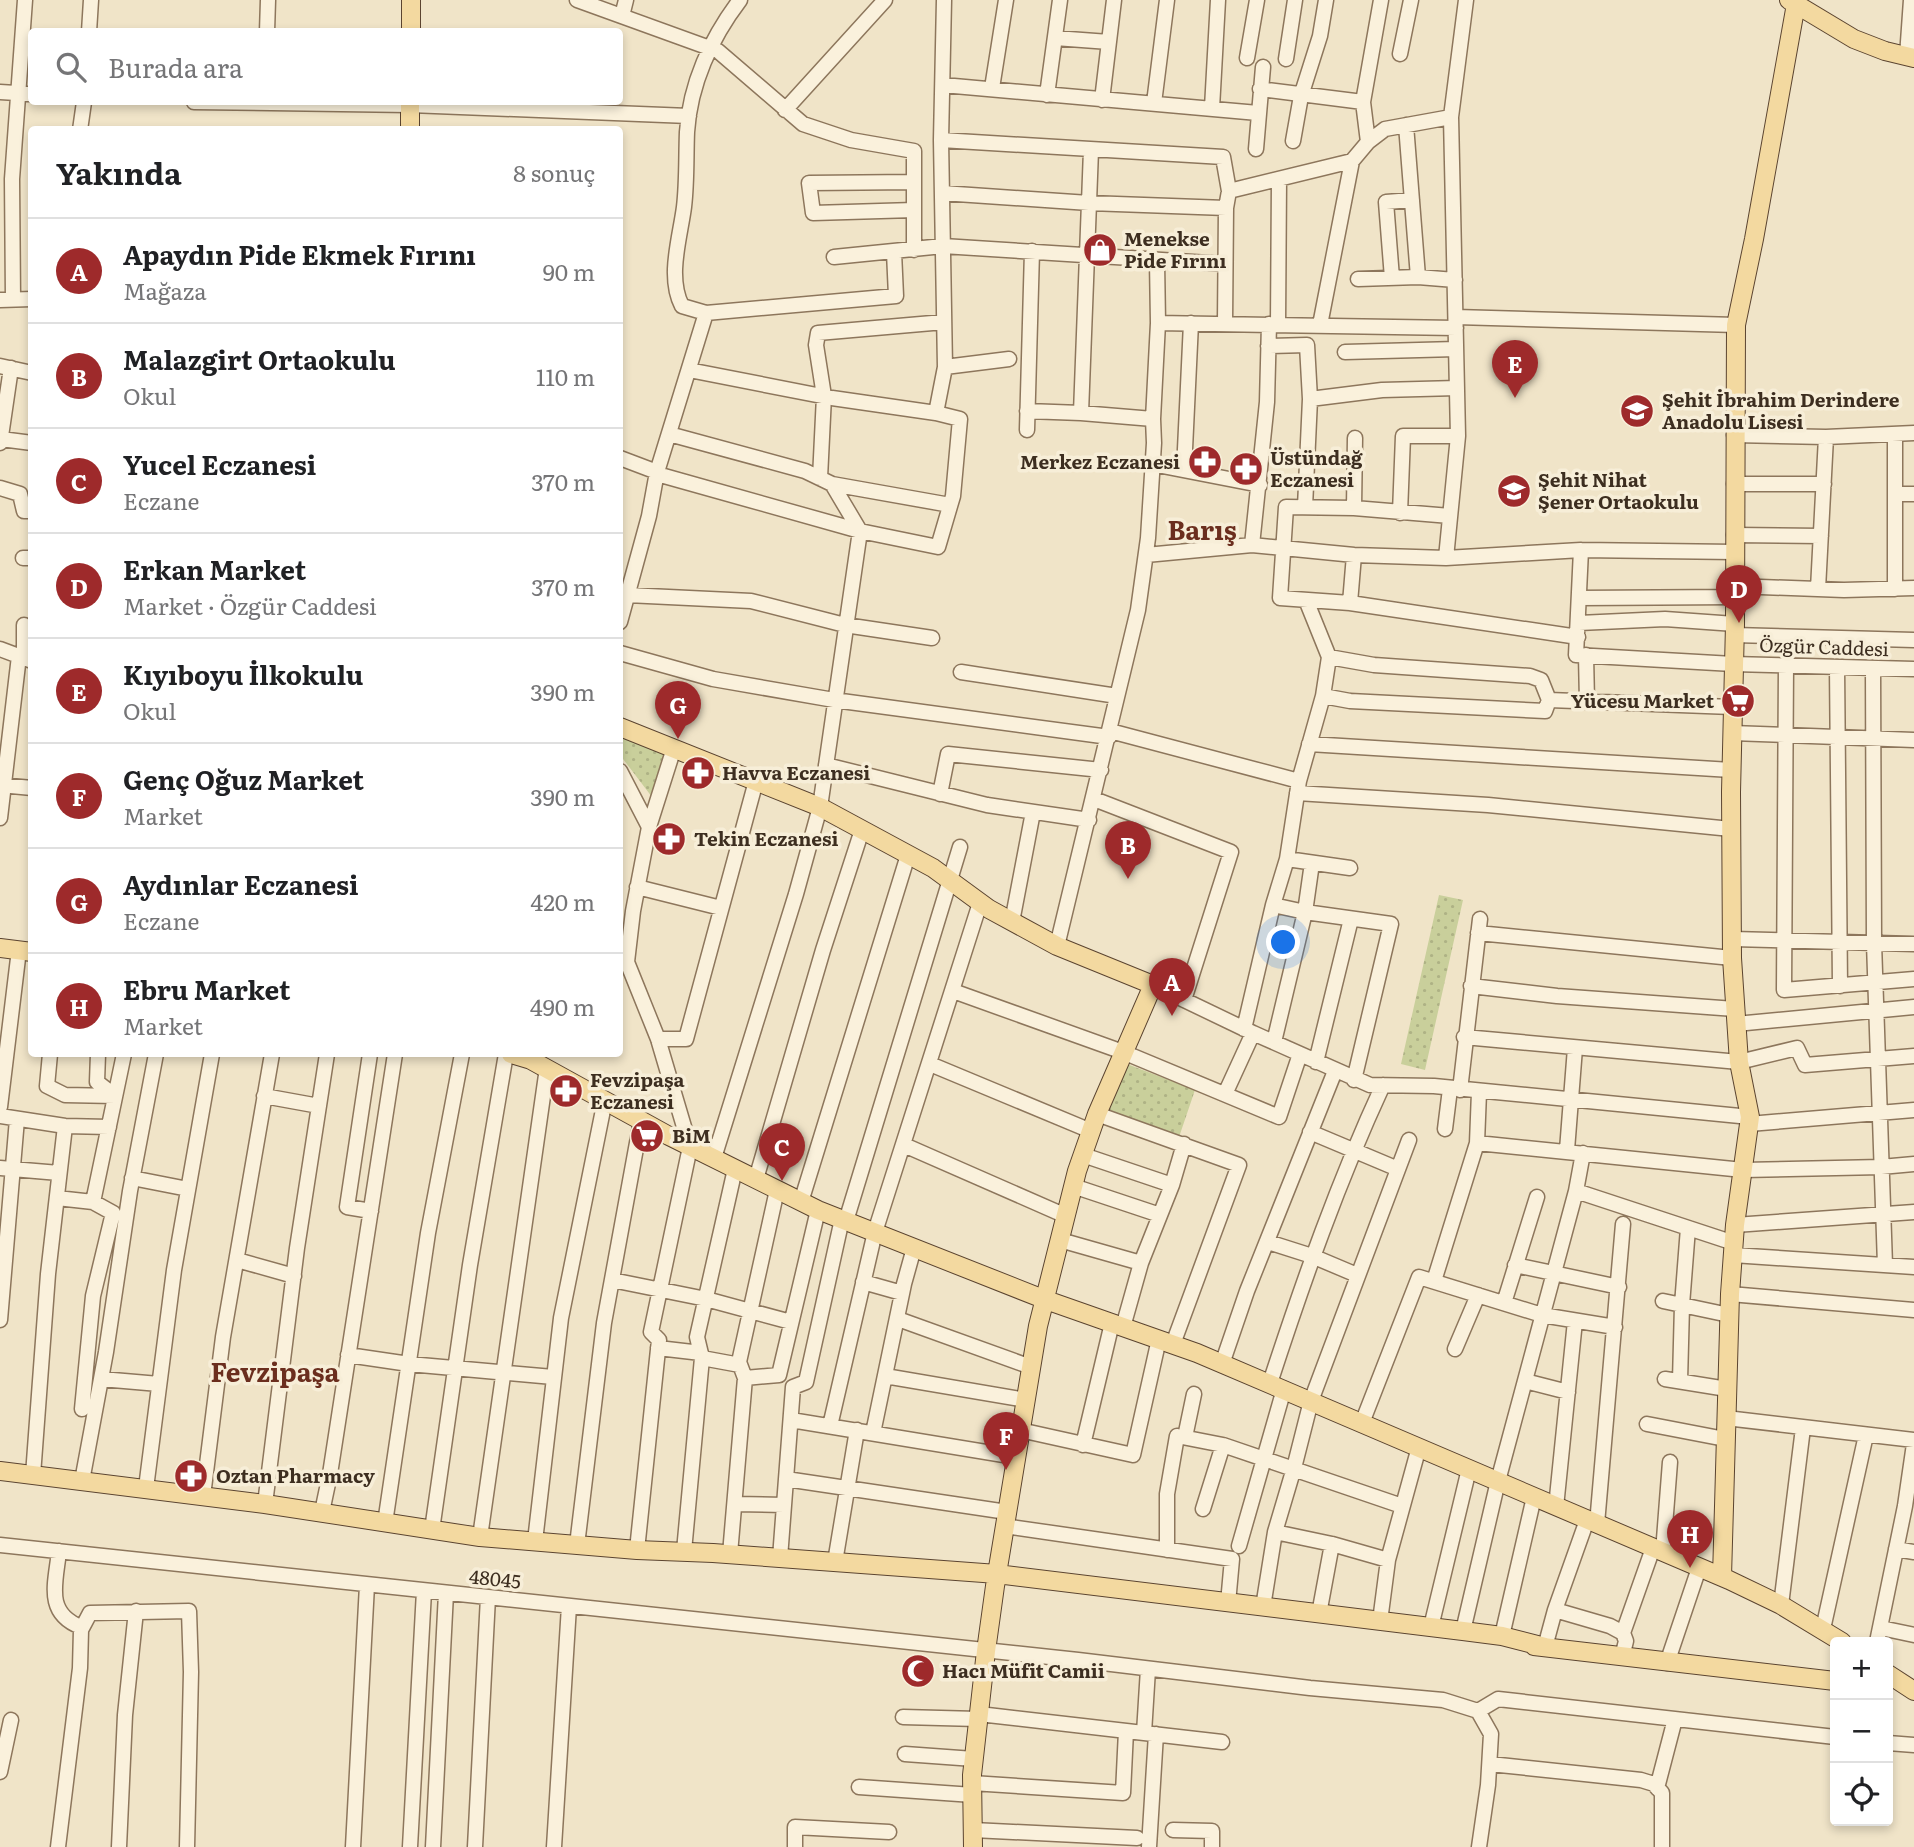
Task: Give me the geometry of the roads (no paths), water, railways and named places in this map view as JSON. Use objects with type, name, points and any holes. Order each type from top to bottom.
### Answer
[{"type":"main road","points":[[411,0],[411,28]]},
{"type":"main road","points":[[1722,1577],[1730,1294],[1749,1121],[1739,1062],[1732,958],[1731,770],[1735,630],[1736,325],[1798,3],[1854,39],[1911,57]]},
{"type":"main road","points":[[410,105],[410,126]]},
{"type":"main road","points":[[623,728],[820,807],[908,855],[1012,922],[1057,946],[1153,985],[1122,1052],[1083,1155],[1038,1326],[995,1580],[974,1759],[973,1838]]},
{"type":"main road","points":[[0,948],[25,951]]},
{"type":"main road","points":[[522,1057],[545,1062],[641,1121],[818,1210],[1046,1300],[1166,1342],[1277,1386],[1722,1577],[1781,1605],[1835,1637]]},
{"type":"main road","points":[[0,1471],[265,1504],[480,1537],[835,1562],[1431,1627],[1502,1636],[1545,1647]]},
{"type":"main road","points":[[0,1480],[315,1521],[385,1523]]},
{"type":"main road","points":[[637,1550],[662,1559],[995,1580],[1507,1646],[1545,1647],[1830,1680]]},
{"type":"main road","points":[[1893,1677],[1913,1691]]},
{"type":"main road","points":[[1893,1689],[1913,1691]]},
{"type":"street","points":[[25,0],[24,94],[6,299],[28,299]]},
{"type":"street","points":[[89,28],[90,0]]},
{"type":"street","points":[[267,28],[268,0]]},
{"type":"street","points":[[577,0],[709,47],[728,58],[803,124],[851,140],[914,151],[914,250]]},
{"type":"street","points":[[622,16],[626,0]]},
{"type":"street","points":[[740,0],[709,47],[689,116],[686,181],[675,271],[675,293],[682,306],[706,313],[897,296],[894,252]]},
{"type":"street","points":[[785,110],[885,0]]},
{"type":"street","points":[[936,413],[945,367],[942,193],[944,0]]},
{"type":"street","points":[[992,88],[1006,0]]},
{"type":"street","points":[[1047,95],[1060,0]]},
{"type":"street","points":[[1102,100],[1114,0]]},
{"type":"street","points":[[1154,103],[1167,0]]},
{"type":"street","points":[[1212,108],[1218,0]]},
{"type":"street","points":[[1247,58],[1256,0]]},
{"type":"street","points":[[1286,59],[1295,0]]},
{"type":"street","points":[[1293,141],[1300,96],[1320,36],[1326,0]]},
{"type":"street","points":[[1368,142],[1363,102],[1381,0]]},
{"type":"street","points":[[1400,54],[1411,0]]},
{"type":"street","points":[[1446,558],[1458,436],[1451,117],[1466,0]]},
{"type":"street","points":[[1911,0],[1911,57]]},
{"type":"street","points":[[1055,38],[1109,42]]},
{"type":"street","points":[[1255,149],[1263,67]]},
{"type":"street","points":[[943,85],[1258,113]]},
{"type":"street","points":[[1260,89],[1363,102]]},
{"type":"street","points":[[0,92],[24,94]]},
{"type":"street","points":[[81,126],[84,105]]},
{"type":"street","points":[[453,105],[689,116]]},
{"type":"street","points":[[1320,326],[1352,161],[1368,142],[1385,129],[1451,117]]},
{"type":"street","points":[[1406,125],[1418,277]]},
{"type":"street","points":[[942,140],[1223,157],[1229,191],[1226,208],[1225,323]]},
{"type":"street","points":[[1080,413],[1091,150]]},
{"type":"street","points":[[1229,191],[1352,161]]},
{"type":"street","points":[[1252,545],[1260,485],[1269,346],[1273,324],[1279,180]]},
{"type":"street","points":[[914,182],[809,183],[813,213],[914,210]]},
{"type":"street","points":[[942,193],[1089,203],[1226,208]]},
{"type":"street","points":[[1392,278],[1386,202],[1412,200]]},
{"type":"street","points":[[834,257],[943,246],[1225,264]]},
{"type":"street","points":[[1027,430],[1032,251]]},
{"type":"street","points":[[1057,946],[1138,610],[1146,555],[1153,464],[1158,323],[1157,261]]},
{"type":"street","points":[[1358,279],[1418,277],[1455,280]]},
{"type":"street","points":[[623,610],[649,516],[657,473],[706,313]]},
{"type":"street","points":[[714,1158],[796,894],[820,807],[860,531],[826,481],[824,396],[816,345],[818,333],[944,322]]},
{"type":"street","points":[[1158,323],[1320,326],[1456,322],[1736,325]]},
{"type":"street","points":[[1184,470],[1191,323]]},
{"type":"street","points":[[1269,346],[1307,345],[1310,399],[1305,507]]},
{"type":"street","points":[[1345,352],[1457,349]]},
{"type":"street","points":[[945,367],[1009,359]]},
{"type":"street","points":[[28,372],[6,367],[0,441],[28,443]]},
{"type":"street","points":[[623,459],[657,473],[860,531],[937,547],[953,496],[960,419],[689,370]]},
{"type":"street","points":[[1310,399],[1382,390],[1457,388]]},
{"type":"street","points":[[1027,411],[1153,419]]},
{"type":"street","points":[[1734,435],[1826,437],[1914,433]]},
{"type":"street","points":[[669,434],[805,471],[826,481],[950,505]]},
{"type":"street","points":[[1895,435],[1895,589]]},
{"type":"street","points":[[1400,513],[1403,436],[1458,436]]},
{"type":"street","points":[[1818,589],[1826,437]]},
{"type":"street","points":[[1354,508],[1355,439]]},
{"type":"street","points":[[1153,464],[1260,485]]},
{"type":"street","points":[[1734,484],[1824,484]]},
{"type":"street","points":[[0,488],[20,494],[24,511],[28,511]]},
{"type":"street","points":[[1895,494],[1914,494]]},
{"type":"street","points":[[1450,516],[1354,508],[1286,507],[1280,598],[1350,603],[1578,630],[1665,619],[1735,630],[1914,640]]},
{"type":"street","points":[[1146,555],[1252,545],[1354,555],[1446,558],[1734,544],[1821,536]]},
{"type":"street","points":[[1581,550],[1576,655],[1586,656],[1587,702]]},
{"type":"street","points":[[1350,603],[1354,555]]},
{"type":"street","points":[[1579,598],[1914,588]]},
{"type":"street","points":[[627,595],[751,601],[845,625],[932,638]]},
{"type":"street","points":[[1225,1094],[1248,1031],[1273,905],[1287,859],[1298,787],[1323,696],[1329,657],[1306,600]]},
{"type":"street","points":[[0,818],[2,785],[25,659],[24,625]]},
{"type":"street","points":[[0,649],[25,659]]},
{"type":"street","points":[[623,654],[713,679],[834,700],[1109,734],[1298,787],[1731,829]]},
{"type":"street","name":"Özgür Caddesi","points":[[1586,656],[1733,664],[1914,669]]},
{"type":"street","points":[[1323,696],[1350,701],[1545,711],[1549,700],[1541,680],[1530,676],[1374,665],[1329,657]]},
{"type":"street","points":[[1786,665],[1784,990],[1914,979]]},
{"type":"street","points":[[1838,667],[1840,986]]},
{"type":"street","points":[[1874,668],[1874,943],[1881,1214],[1885,1265]]},
{"type":"street","points":[[961,672],[1117,696]]},
{"type":"street","points":[[1549,700],[1732,707]]},
{"type":"street","points":[[1732,733],[1914,740]]},
{"type":"street","points":[[1309,744],[1731,770]]},
{"type":"street","points":[[637,1550],[659,1340],[651,1332],[690,1147],[658,1039],[623,960],[649,827],[674,748]]},
{"type":"street","points":[[940,794],[948,754],[1101,771]]},
{"type":"street","points":[[826,765],[987,805],[1089,820]]},
{"type":"street","points":[[623,777],[649,827]]},
{"type":"street","points":[[658,1039],[686,1039],[756,781]]},
{"type":"street","points":[[2,785],[28,788]]},
{"type":"street","points":[[1094,799],[1231,852],[1184,1000]]},
{"type":"street","points":[[1012,922],[1032,812]]},
{"type":"street","points":[[756,1179],[823,950],[862,830]]},
{"type":"street","points":[[780,1558],[793,1387],[806,1382],[844,1220],[960,847]]},
{"type":"street","points":[[801,1202],[908,855]]},
{"type":"street","points":[[1287,859],[1350,868]]},
{"type":"street","points":[[1274,1042],[1305,912],[1312,863]]},
{"type":"street","points":[[638,887],[722,908]]},
{"type":"street","points":[[830,1426],[875,1232],[981,903]]},
{"type":"street","points":[[1273,905],[1391,924],[1354,1080]]},
{"type":"street","points":[[1316,1062],[1351,919]]},
{"type":"street","points":[[1445,1129],[1464,1037],[1479,926],[1732,958]]},
{"type":"street","points":[[1733,939],[1914,944]]},
{"type":"street","points":[[0,1107],[2,1067],[25,951]]},
{"type":"street","points":[[1153,985],[1354,1080],[1370,1085],[1455,1089],[1571,1100],[1749,1121],[1914,1110]]},
{"type":"street","points":[[1471,986],[1735,1016],[1914,1007]]},
{"type":"street","points":[[953,991],[1122,1052],[1279,1117],[1300,1054]]},
{"type":"street","points":[[1464,1037],[1739,1062],[1797,1048],[1805,1065],[1914,1056]]},
{"type":"street","points":[[1567,1150],[1575,1048]]},
{"type":"street","points":[[50,1057],[47,1086],[65,1095],[115,1096]]},
{"type":"street","points":[[97,1057],[97,1082],[115,1096]]},
{"type":"street","points":[[93,1202],[123,1057]]},
{"type":"street","points":[[82,1481],[101,1379],[132,1178],[155,1057]]},
{"type":"street","points":[[146,1488],[174,1270],[211,1057]]},
{"type":"street","points":[[204,1496],[223,1337],[270,1057]]},
{"type":"street","points":[[265,1504],[294,1276],[327,1057]]},
{"type":"street","points":[[370,1057],[347,1207],[371,1211]]},
{"type":"street","points":[[322,1512],[395,1057]]},
{"type":"street","points":[[385,1523],[428,1233],[461,1057]]},
{"type":"street","points":[[432,1530],[455,1367],[507,1057]]},
{"type":"street","points":[[480,1537],[545,1062]]},
{"type":"street","points":[[930,1064],[1091,1132]]},
{"type":"street","points":[[1222,1364],[1247,1291],[1335,1070]]},
{"type":"street","points":[[1239,1546],[1264,1458],[1277,1386],[1312,1256],[1352,1151],[1383,1085]]},
{"type":"street","points":[[1434,1281],[1477,1143],[1479,1092]]},
{"type":"street","points":[[264,1096],[319,1105]]},
{"type":"street","points":[[535,1541],[561,1318],[605,1100]]},
{"type":"street","points":[[1020,1430],[1133,1455],[1166,1342],[1240,1165],[1097,1114]]},
{"type":"street","points":[[0,1116],[65,1126],[109,1127]]},
{"type":"street","points":[[0,1320],[6,1169],[17,1119]]},
{"type":"street","points":[[577,1545],[604,1323],[641,1121]]},
{"type":"street","points":[[33,1475],[48,1274],[65,1126]]},
{"type":"street","points":[[1310,1132],[1398,1169]]},
{"type":"street","points":[[1263,1607],[1275,1532],[1311,1401],[1409,1140]]},
{"type":"street","points":[[1477,1143],[1567,1150],[1743,1170],[1914,1164]]},
{"type":"street","points":[[1083,1445],[1117,1325],[1172,1185],[1184,1144]]},
{"type":"street","points":[[904,1145],[1066,1216]]},
{"type":"street","points":[[1463,1631],[1499,1481],[1576,1191],[1583,1153]]},
{"type":"street","points":[[1083,1155],[1172,1185]]},
{"type":"street","points":[[6,1169],[60,1173]]},
{"type":"street","points":[[684,1551],[701,1356],[697,1337],[736,1169]]},
{"type":"street","points":[[132,1178],[188,1189]]},
{"type":"street","points":[[1073,1186],[1160,1216]]},
{"type":"street","points":[[730,1554],[743,1372],[751,1311],[777,1190]]},
{"type":"street","points":[[1576,1191],[1734,1241],[1885,1265],[1914,1267]]},
{"type":"street","points":[[1504,1303],[1536,1197]]},
{"type":"street","points":[[57,1198],[93,1202],[113,1213],[93,1296],[82,1409]]},
{"type":"street","points":[[658,1348],[701,1356],[743,1372],[779,1376],[818,1210]]},
{"type":"street","points":[[1734,1241],[1881,1214],[1914,1212]]},
{"type":"street","points":[[1545,1647],[1555,1610],[1592,1522],[1615,1327],[1623,1224]]},
{"type":"street","points":[[1681,1381],[1682,1305],[1688,1228]]},
{"type":"street","points":[[1060,1240],[1141,1264]]},
{"type":"street","points":[[1268,1242],[1312,1256],[1357,1275]]},
{"type":"street","points":[[873,1433],[914,1248]]},
{"type":"street","points":[[237,1260],[294,1276]]},
{"type":"street","points":[[1515,1265],[1619,1287]]},
{"type":"street","points":[[1362,1423],[1419,1277],[1542,1315],[1615,1327]]},
{"type":"street","points":[[612,1280],[660,1289],[791,1322]]},
{"type":"street","points":[[863,1282],[902,1293]]},
{"type":"street","points":[[1730,1294],[1914,1310]]},
{"type":"street","points":[[1455,1349],[1478,1295]]},
{"type":"street","points":[[1663,1301],[1729,1315]]},
{"type":"street","points":[[898,1319],[1031,1367]]},
{"type":"street","points":[[1556,1507],[1575,1321]]},
{"type":"street","points":[[348,1355],[409,1364],[554,1377]]},
{"type":"street","points":[[885,1376],[1026,1399]]},
{"type":"street","points":[[101,1379],[159,1384]]},
{"type":"street","points":[[1665,1379],[1727,1389]]},
{"type":"street","points":[[1525,1381],[1568,1392]]},
{"type":"street","points":[[1185,1437],[1194,1394]]},
{"type":"street","points":[[1726,1418],[1914,1442],[1909,1507],[1896,1549],[1879,1635],[1914,1635]]},
{"type":"street","points":[[791,1420],[1016,1457]]},
{"type":"street","points":[[1647,1424],[1726,1439]]},
{"type":"street","points":[[1781,1605],[1803,1428]]},
{"type":"street","points":[[835,1562],[857,1430]]},
{"type":"street","points":[[1823,1629],[1866,1435]]},
{"type":"street","points":[[1167,1550],[1167,1494],[1177,1436],[1223,1445],[1402,1506]]},
{"type":"street","points":[[1203,1509],[1223,1445]]},
{"type":"street","points":[[1380,1621],[1388,1560],[1419,1447]]},
{"type":"street","points":[[1623,1633],[1658,1550],[1670,1462]]},
{"type":"street","points":[[1431,1627],[1469,1469]]},
{"type":"street","points":[[786,1479],[847,1488],[1167,1550],[1232,1559],[1228,1603]]},
{"type":"street","points":[[1502,1636],[1534,1497]]},
{"type":"street","points":[[735,1504],[784,1505]]},
{"type":"street","points":[[1275,1532],[1388,1560]]},
{"type":"street","points":[[1319,1614],[1332,1544]]},
{"type":"street","name":"48045","points":[[0,1545],[1311,1688],[1443,1700],[1478,1711]]},
{"type":"street","points":[[1896,1549],[1914,1552]]},
{"type":"street","points":[[59,1550],[53,1600],[66,1621],[81,1627],[81,1630]]},
{"type":"street","points":[[1667,1663],[1699,1567]]},
{"type":"street","points":[[353,1847],[367,1585]]},
{"type":"street","points":[[410,1847],[424,1591]]},
{"type":"street","points":[[433,1847],[446,1593]]},
{"type":"street","points":[[475,1847],[488,1597]]},
{"type":"street","points":[[554,1847],[569,1606]]},
{"type":"street","points":[[1555,1610],[1610,1626],[1623,1633],[1626,1641],[1622,1657]]},
{"type":"street","points":[[119,1847],[125,1715],[136,1611]]},
{"type":"street","points":[[58,1847],[80,1668],[81,1630],[90,1614],[189,1611],[191,1672],[187,1847]]},
{"type":"street","points":[[973,1838],[1143,1842],[1150,1734],[1148,1669]]},
{"type":"street","points":[[1479,1847],[1490,1764],[1491,1734],[1478,1711],[1498,1699],[1830,1736]]},
{"type":"street","points":[[904,1717],[979,1716],[1222,1742]]},
{"type":"street","points":[[1657,1788],[1675,1719]]},
{"type":"street","points":[[0,1772],[11,1720]]},
{"type":"street","points":[[859,1787],[1123,1793],[1126,1731]]},
{"type":"street","points":[[1893,1743],[1914,1745]]},
{"type":"street","points":[[905,1754],[974,1759]]},
{"type":"street","points":[[1490,1764],[1641,1780],[1654,1784],[1662,1793],[1662,1847]]},
{"type":"street","points":[[794,1847],[795,1828],[890,1832]]},
{"type":"street","points":[[1173,1830],[1212,1831],[1212,1847]]},
{"type":"street","points":[[872,1847],[873,1832]]},
{"type":"place","name":"Menekse Pide Fırını","points":[[1100,250]]},
{"type":"place","name":"Kıyıboyu İlkokulu","points":[[1515,398]]},
{"type":"place","name":"Şehit İbrahim Derindere Anadolu Lisesi","points":[[1637,411]]},
{"type":"place","name":"Merkez Eczanesi","points":[[1205,462]]},
{"type":"place","name":"Üstündağ Eczanesi","points":[[1246,469]]},
{"type":"place","name":"Şehit Nihat Şener Ortaokulu","points":[[1514,491]]},
{"type":"place","name":"Erkan Market","points":[[1739,623]]},
{"type":"place","name":"Yücesu Market","points":[[1738,701]]},
{"type":"place","name":"Aydınlar Eczanesi","points":[[678,739]]},
{"type":"place","name":"Havva Eczanesi","points":[[698,773]]},
{"type":"place","name":"Tekin Eczanesi","points":[[669,839]]},
{"type":"place","name":"Malazgirt Ortaokulu","points":[[1128,879]]},
{"type":"place","name":"Apaydın Pide Ekmek Fırını","points":[[1172,1016]]},
{"type":"place","name":"Fevzipaşa Eczanesi","points":[[566,1091]]},
{"type":"place","name":"BiM","points":[[647,1136]]},
{"type":"place","name":"Yucel Eczanesi","points":[[782,1181]]},
{"type":"place","name":"Genç Oğuz Market","points":[[1006,1470]]},
{"type":"place","name":"Oztan Pharmacy","points":[[191,1476]]},
{"type":"place","name":"Ebru Market","points":[[1690,1568]]},
{"type":"place","name":"Hacı Müfit Camii","points":[[918,1671]]},
{"type":"district","name":"Barış","points":[[1202,531]]},
{"type":"district","name":"Fevzipaşa","points":[[275,1373]]}]
